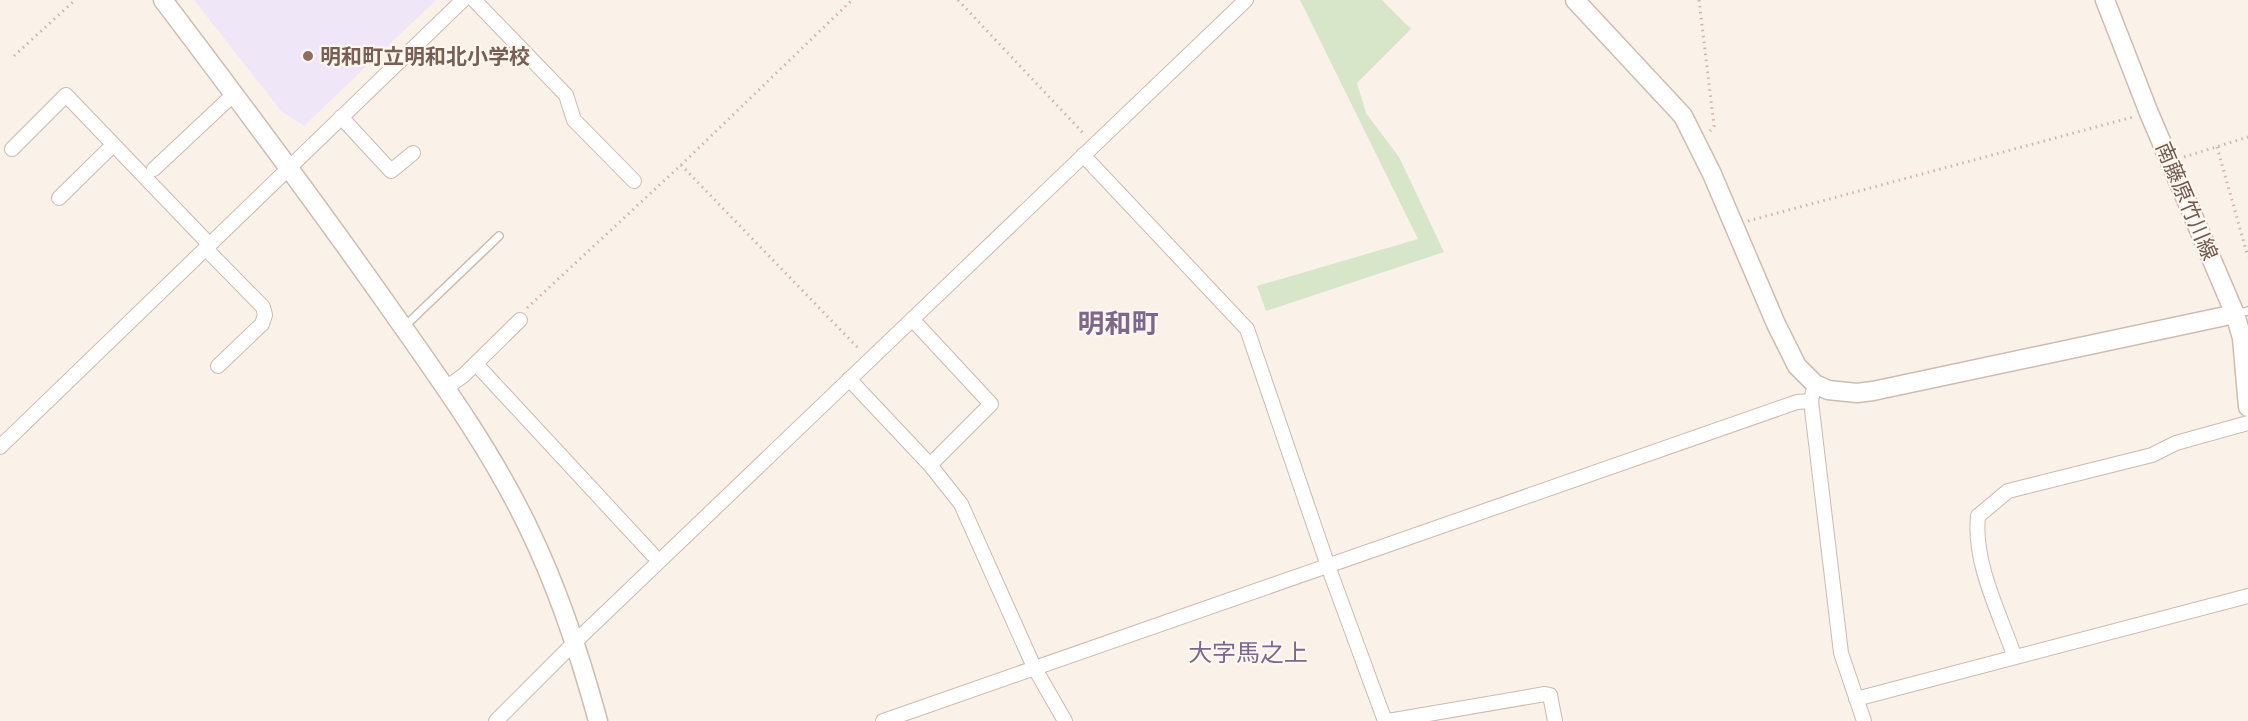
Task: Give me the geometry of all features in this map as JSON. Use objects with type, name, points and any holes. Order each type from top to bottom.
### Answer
[{"type":"street","points":[[163,0],[289,167],[446,388],[485,448],[529,529],[576,641],[598,721]]},
{"type":"street","points":[[3,438],[208,247],[463,0]]},
{"type":"street","points":[[474,0],[566,95],[574,120],[634,181]]},
{"type":"street","points":[[496,721],[576,641],[1246,0]]},
{"type":"street","points":[[1575,0],[1671,100],[1699,147],[1790,355],[1813,392],[1841,653],[1864,721]]},
{"type":"street","name":"南藤原竹川線","points":[[2105,0],[2170,162],[2242,313],[2248,407]]},
{"type":"street","points":[[154,169],[234,94]]},
{"type":"street","points":[[12,148],[66,95],[263,307],[265,315],[262,324],[218,366]]},
{"type":"street","points":[[341,117],[391,171],[413,153]]},
{"type":"street","points":[[59,198],[113,145]]},
{"type":"street","points":[[1083,155],[1247,329],[1328,566],[1387,721],[1545,694],[1550,695],[1556,721]]},
{"type":"street","points":[[883,721],[1797,402],[1813,392],[1873,392],[2242,313]]},
{"type":"street","points":[[912,318],[992,404],[930,465]]},
{"type":"street","points":[[446,388],[476,364],[520,320]]},
{"type":"street","points":[[476,364],[653,555]]},
{"type":"street","points":[[849,379],[930,465],[961,504],[1034,667],[1065,721]]},
{"type":"street","points":[[2014,655],[1984,569],[1976,533],[1978,516],[2008,491],[2152,455],[2176,443],[2248,423]]},
{"type":"street","points":[[1856,699],[2014,655],[2248,596]]},
{"type":"lane","points":[[403,327],[499,236]]},
{"type":"path","points":[[14,56],[75,0]]},
{"type":"path","points":[[520,320],[520,315],[681,165],[852,0]]},
{"type":"path","points":[[958,0],[1094,144]]},
{"type":"path","points":[[1698,0],[1714,126],[1699,147]]},
{"type":"path","points":[[1734,224],[2149,113]]},
{"type":"path","points":[[2170,162],[2248,137]]},
{"type":"path","points":[[2217,147],[2248,256]]},
{"type":"path","points":[[681,165],[870,359]]},
{"type":"shaded area","name":"明和町立明和北小学校","points":[[194,0],[436,0],[304,126],[281,111]]},
{"type":"green space","points":[[1300,0],[1382,0],[1411,29],[1357,83],[1366,113],[1399,157],[1444,252],[1266,311],[1257,286],[1418,239]]},
{"type":"place","name":"明和町立明和北小学校","points":[[308,56]]},
{"type":"district","name":"明和町","points":[[1118,324]]},
{"type":"district","name":"大字馬之上","points":[[1248,652]]}]
